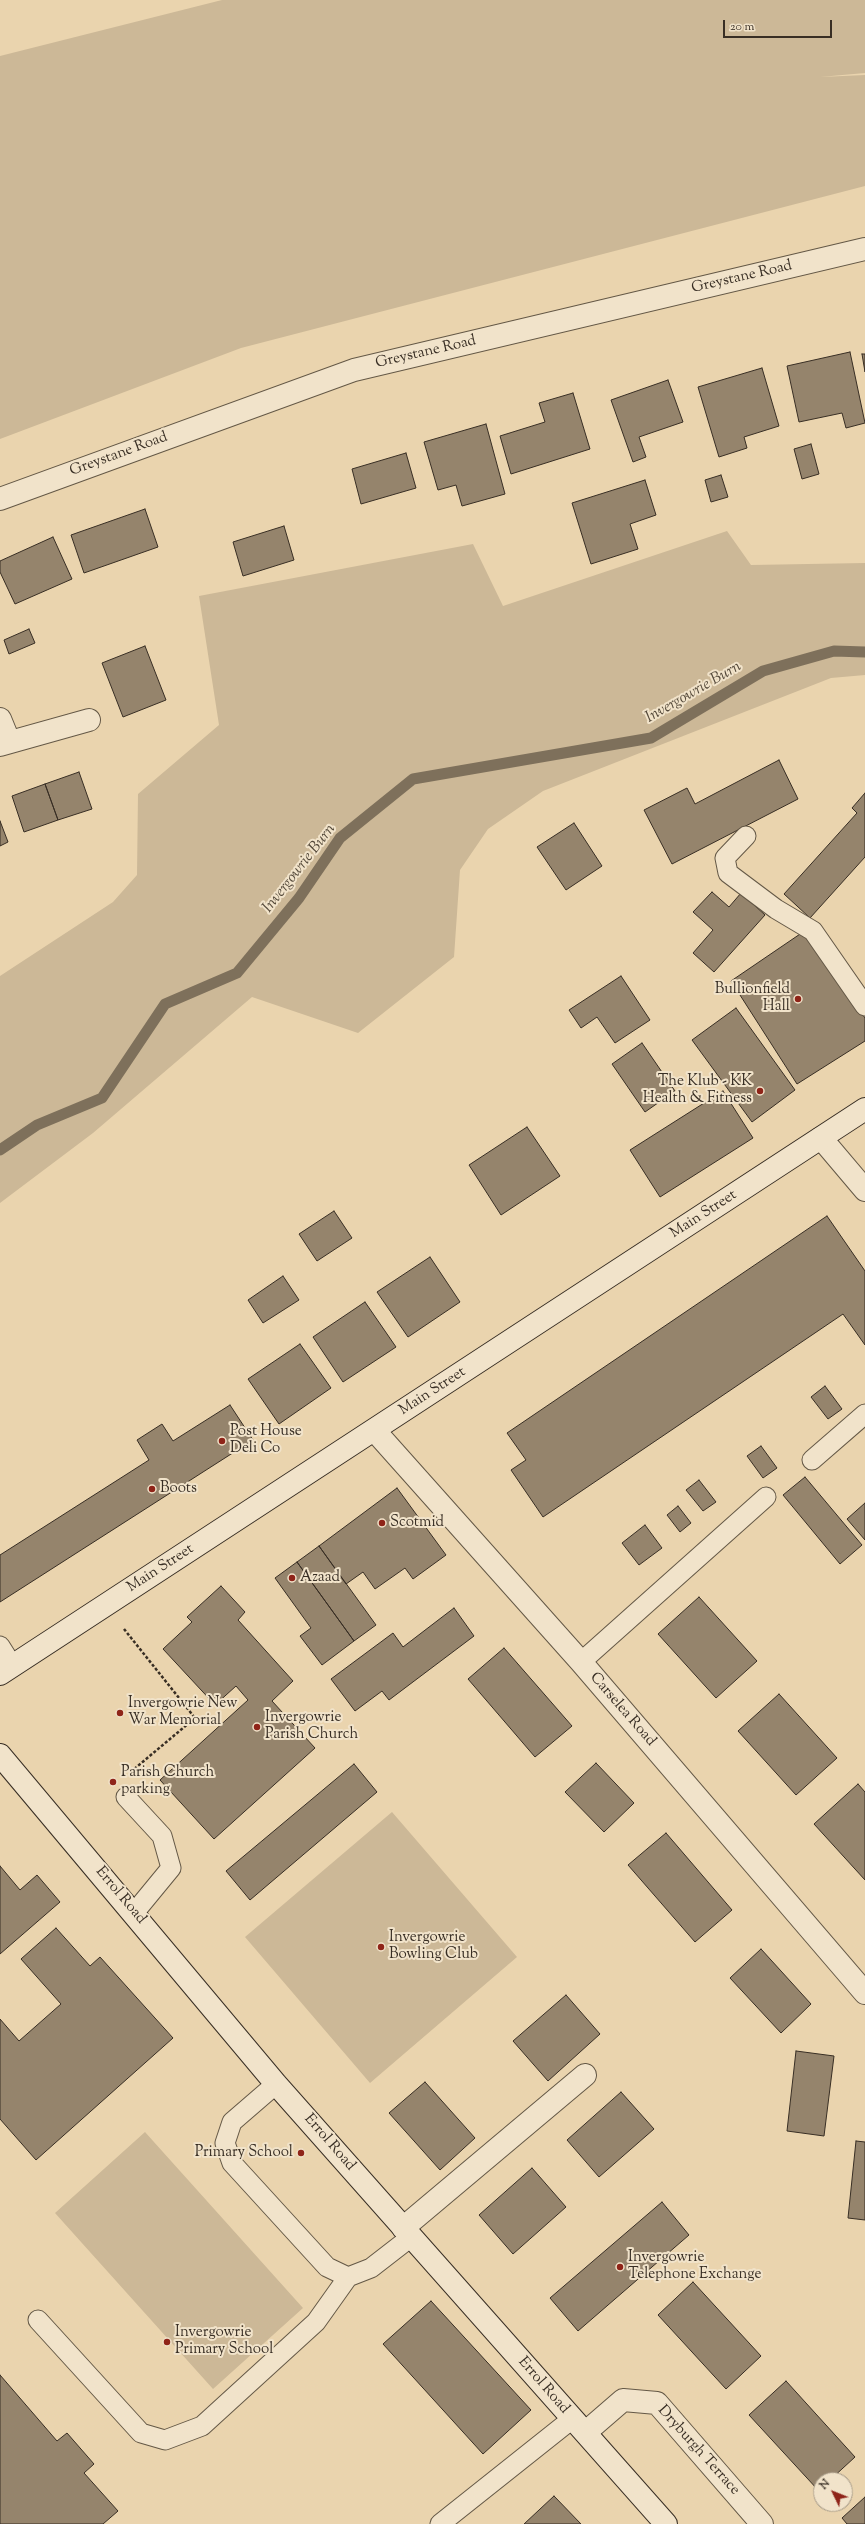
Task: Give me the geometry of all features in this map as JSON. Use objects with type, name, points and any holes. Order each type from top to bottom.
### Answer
[{"type":"street","name":"Greystane Road","points":[[0,498],[354,370],[865,249]]},
{"type":"street","points":[[0,719],[4,743],[89,720]]},
{"type":"street","name":"Main Street","points":[[6,1670],[375,1431],[865,1109]]},
{"type":"street","points":[[821,1138],[865,1190]]},
{"type":"street","name":"Carselea Road","points":[[375,1431],[581,1662],[865,1994]]},
{"type":"street","name":"Errol Road","points":[[0,1755],[276,2084],[666,2524]]},
{"type":"street","points":[[407,2232],[585,2075]]},
{"type":"street","name":"Dryburgh Terrace","points":[[579,2425],[623,2400],[658,2403],[762,2524]]},
{"type":"lane","points":[[746,836],[725,858],[728,872],[776,909],[813,931],[865,1006]]},
{"type":"lane","points":[[812,1460],[865,1414]]},
{"type":"lane","points":[[581,1662],[766,1498]]},
{"type":"lane","points":[[0,1646],[6,1670]]},
{"type":"lane","points":[[126,1797],[162,1836],[171,1868],[134,1913]]},
{"type":"lane","points":[[276,2084],[232,2122],[225,2143],[232,2164],[327,2267],[348,2277]]},
{"type":"lane","points":[[38,2320],[141,2433],[165,2440],[202,2426],[316,2322],[348,2277],[371,2268],[407,2232]]},
{"type":"lane","points":[[440,2524],[579,2425]]},
{"type":"path","points":[[105,1605],[195,1718],[116,1786],[126,1797]]},
{"type":"shaded area","points":[[222,0],[865,0],[865,73],[820,77],[865,75],[865,186],[241,348],[0,439],[0,56]]},
{"type":"shaded area","points":[[727,531],[751,565],[865,563],[865,675],[831,678],[543,791],[488,829],[460,870],[454,957],[358,1033],[252,997],[93,1133],[0,1203],[0,976],[113,902],[137,875],[138,794],[219,725],[199,596],[473,544],[503,606]]},
{"type":"shaded area","name":"Invergowrie Bowling Club","points":[[392,1812],[517,1957],[370,2083],[245,1937]]},
{"type":"shaded area","points":[[145,2132],[303,2308],[213,2389],[55,2213]]},
{"type":"building","points":[[850,352],[865,423],[846,428],[842,413],[799,422],[787,366]]},
{"type":"building","points":[[862,354],[865,354],[865,372]]},
{"type":"building","points":[[762,368],[779,426],[744,437],[747,448],[719,457],[698,387]]},
{"type":"building","points":[[668,380],[683,422],[639,437],[646,457],[633,462],[611,400]]},
{"type":"building","points":[[573,393],[590,449],[511,474],[500,436],[545,422],[539,403]]},
{"type":"building","points":[[486,424],[505,494],[462,506],[456,485],[438,490],[424,442]]},
{"type":"building","points":[[811,444],[819,474],[802,479],[794,449]]},
{"type":"building","points":[[406,453],[416,488],[361,504],[352,469]]},
{"type":"building","points":[[721,475],[728,497],[711,502],[705,480]]},
{"type":"building","points":[[645,480],[656,515],[630,524],[638,549],[591,564],[572,503]]},
{"type":"building","points":[[145,509],[158,547],[84,573],[71,535]]},
{"type":"building","points":[[284,526],[294,560],[243,576],[233,542]]},
{"type":"building","points":[[53,537],[72,579],[15,604],[0,572],[0,561]]},
{"type":"building","points":[[29,629],[35,643],[9,654],[4,640]]},
{"type":"building","points":[[145,646],[166,700],[123,717],[102,663]]},
{"type":"building","points":[[779,760],[798,799],[672,864],[644,810],[687,788],[695,804]]},
{"type":"building","points":[[79,772],[92,809],[58,820],[45,784]]},
{"type":"building","points":[[45,784],[58,820],[24,832],[12,796]]},
{"type":"building","points":[[865,793],[865,857],[810,918],[784,894],[857,813],[852,808]]},
{"type":"building","points":[[0,821],[8,842],[0,846]]},
{"type":"building","points":[[574,823],[602,866],[566,890],[537,847]]},
{"type":"building","points":[[712,892],[729,907],[741,893],[765,915],[714,972],[693,953],[713,930],[693,912]]},
{"type":"building","name":"Bullionfield Hall","points":[[806,930],[865,1018],[865,1041],[797,1084],[731,981]]},
{"type":"building","points":[[621,976],[650,1020],[615,1043],[597,1017],[581,1028],[569,1010]]},
{"type":"building","points":[[736,1008],[795,1090],[752,1122],[692,1040]]},
{"type":"building","points":[[642,1043],[675,1091],[645,1112],[612,1064]]},
{"type":"building","points":[[723,1091],[753,1138],[660,1197],[630,1150]]},
{"type":"building","points":[[527,1127],[560,1176],[501,1215],[469,1165]]},
{"type":"building","points":[[334,1211],[352,1238],[317,1261],[299,1234]]},
{"type":"building","points":[[827,1216],[865,1271],[865,1345],[843,1314],[543,1517],[511,1470],[526,1460],[507,1433]]},
{"type":"building","points":[[430,1257],[460,1302],[408,1337],[377,1292]]},
{"type":"building","points":[[283,1276],[299,1300],[263,1323],[248,1300]]},
{"type":"building","points":[[365,1302],[396,1347],[343,1382],[313,1337]]},
{"type":"building","points":[[300,1344],[331,1388],[279,1424],[248,1379]]},
{"type":"building","points":[[825,1386],[842,1409],[828,1419],[811,1397]]},
{"type":"building","points":[[230,1405],[253,1440],[0,1602],[0,1555],[149,1460],[137,1440],[162,1424],[173,1441]]},
{"type":"building","points":[[761,1446],[777,1468],[763,1478],[747,1456]]},
{"type":"building","points":[[805,1477],[862,1545],[840,1564],[783,1495]]},
{"type":"building","points":[[699,1480],[716,1502],[703,1511],[686,1490]]},
{"type":"building","points":[[397,1488],[446,1555],[413,1579],[405,1568],[375,1589],[363,1572],[346,1584],[319,1546]]},
{"type":"building","points":[[865,1503],[865,1540],[847,1519]]},
{"type":"building","points":[[678,1506],[691,1523],[680,1532],[667,1515]]},
{"type":"building","points":[[645,1525],[662,1548],[639,1565],[622,1543]]},
{"type":"building","points":[[319,1546],[376,1625],[354,1641],[297,1562]]},
{"type":"building","points":[[297,1562],[354,1641],[322,1665],[300,1636],[311,1628],[275,1578]]},
{"type":"building","name":"Invergowrie Parish Church","points":[[221,1586],[245,1612],[238,1620],[293,1681],[272,1701],[315,1748],[214,1839],[160,1780],[248,1700],[236,1686],[215,1705],[163,1649],[192,1622],[187,1617]]},
{"type":"building","points":[[699,1597],[757,1661],[716,1698],[658,1634]]},
{"type":"building","points":[[454,1608],[474,1636],[389,1700],[382,1691],[355,1711],[331,1679],[393,1633],[403,1647]]},
{"type":"building","points":[[504,1648],[572,1726],[535,1757],[468,1679]]},
{"type":"building","points":[[779,1694],[837,1758],[796,1795],[738,1731]]},
{"type":"building","points":[[596,1763],[634,1803],[604,1832],[565,1792]]},
{"type":"building","points":[[354,1764],[377,1792],[250,1900],[226,1871]]},
{"type":"building","points":[[858,1784],[865,1792],[865,1880],[814,1824]]},
{"type":"building","points":[[666,1833],[732,1910],[695,1942],[628,1865]]},
{"type":"building","points":[[0,1866],[20,1890],[37,1875],[60,1902],[0,1954]]},
{"type":"building","points":[[56,1928],[90,1966],[100,1957],[173,2038],[36,2160],[0,2119],[0,2019],[19,2041],[61,2004],[21,1959]]},
{"type":"building","points":[[761,1949],[811,2004],[781,2033],[730,1978]]},
{"type":"building","points":[[566,1995],[600,2034],[548,2081],[513,2041]]},
{"type":"building","points":[[796,2051],[834,2056],[824,2136],[787,2131]]},
{"type":"building","points":[[425,2082],[475,2138],[440,2170],[389,2113]]},
{"type":"building","points":[[621,2092],[654,2129],[599,2177],[567,2140]]},
{"type":"building","points":[[856,2141],[865,2142],[865,2220],[848,2218]]},
{"type":"building","points":[[532,2168],[566,2207],[513,2254],[479,2215]]},
{"type":"building","name":"Invergowrie Telephone Exchange","points":[[662,2202],[689,2235],[578,2331],[550,2298]]},
{"type":"building","points":[[693,2282],[761,2356],[726,2389],[658,2315]]},
{"type":"building","points":[[431,2301],[531,2410],[483,2454],[383,2344]]},
{"type":"building","points":[[0,2375],[57,2441],[67,2433],[94,2464],[84,2473],[118,2511],[103,2524],[0,2524]]},
{"type":"building","points":[[786,2381],[855,2457],[839,2472],[813,2472],[813,2485],[749,2415]]},
{"type":"building","points":[[554,2496],[581,2524],[524,2524]]},
{"type":"building","points":[[865,2497],[865,2524],[847,2524],[842,2518],[849,2512],[853,2512],[853,2508]]},
{"type":"waterway","name":"Invergowrie Burn","points":[[0,1150],[37,1125],[102,1098],[165,1004],[237,973],[299,898],[340,838],[413,779],[651,738],[763,671],[834,651],[865,652]]},
{"type":"place","name":"Bullionfield Hall","points":[[798,999]]},
{"type":"place","name":"The Klub - KK Health & Fitness","points":[[760,1091]]},
{"type":"place","name":"Post House Deli Co","points":[[222,1441]]},
{"type":"place","name":"Boots","points":[[152,1489]]},
{"type":"place","name":"Scotmid","points":[[382,1523]]},
{"type":"place","name":"Azaad","points":[[292,1578]]},
{"type":"place","name":"Invergowrie New War Memorial","points":[[120,1713]]},
{"type":"place","name":"Invergowrie Parish Church","points":[[257,1727]]},
{"type":"place","name":"Parish Church parking","points":[[113,1782]]},
{"type":"place","name":"Invergowrie Bowling Club","points":[[381,1947]]},
{"type":"place","name":"Primary School","points":[[301,2153]]},
{"type":"place","name":"Invergowrie Telephone Exchange","points":[[620,2267]]},
{"type":"place","name":"Invergowrie Primary School","points":[[167,2342]]}]
